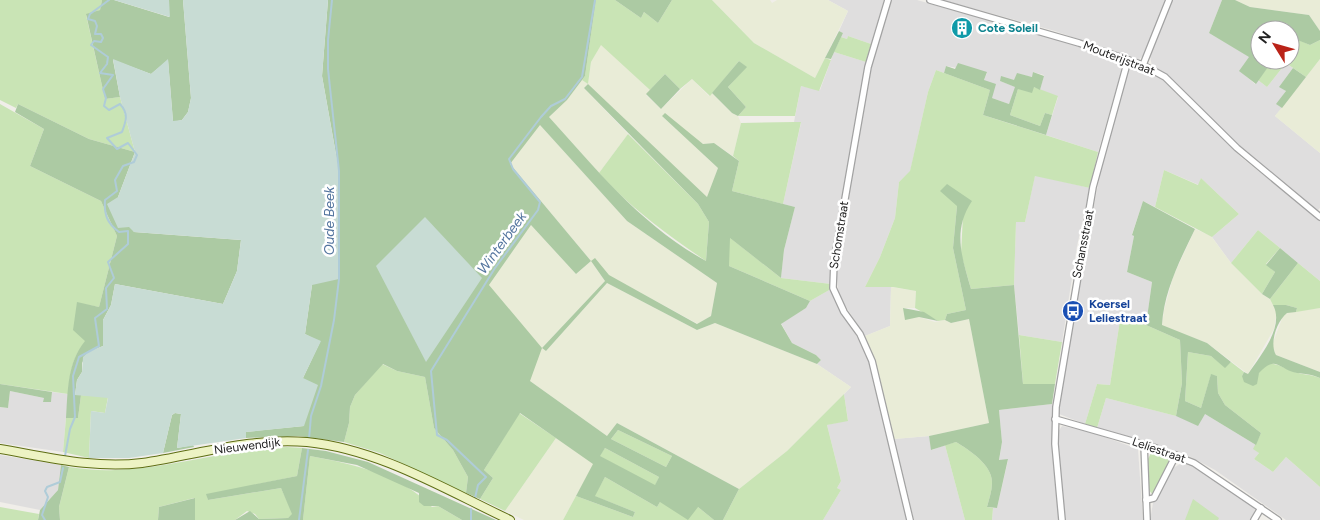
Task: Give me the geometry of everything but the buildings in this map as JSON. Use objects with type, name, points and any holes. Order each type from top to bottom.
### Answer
[{"type":"street","name":"Schomstraat","points":[[888,0],[868,67],[834,262],[833,280],[838,301],[860,334],[872,361],[910,520]]},
{"type":"street","name":"Mouterijstraat","points":[[930,0],[1079,43],[1143,65],[1165,77],[1237,148],[1320,216]]},
{"type":"street","points":[[1143,65],[1169,0]]},
{"type":"street","name":"Schansstraat","points":[[1062,520],[1055,444],[1055,420],[1076,278],[1093,187],[1128,60]]},
{"type":"street","name":"Leliestraat","points":[[1055,420],[1144,444],[1194,463],[1278,520]]},
{"type":"street","name":"Nieuwendijk","points":[[0,449],[72,462],[109,464],[143,463],[262,442],[317,443],[381,460],[510,520]]},
{"type":"street","points":[[1144,444],[1147,520]]},
{"type":"street","points":[[1146,500],[1154,498],[1176,455]]},
{"type":"street","points":[[1254,520],[1261,508]]},
{"type":"shaded area","points":[[828,0],[884,0],[871,44],[848,36],[847,39],[841,37],[843,33],[839,31],[848,11]]},
{"type":"shaded area","points":[[892,0],[917,0],[1079,46],[1117,60],[1121,64],[1122,69],[1098,152],[1046,135],[1058,97],[1040,90],[1044,75],[1033,72],[1033,77],[1017,74],[1015,80],[1000,81],[1016,87],[1009,104],[992,98],[984,80],[987,73],[946,66],[944,73],[936,70],[928,92],[910,172],[899,182],[895,218],[880,257],[865,287],[891,287],[890,326],[865,336],[839,296],[836,269],[872,65]]},
{"type":"shaded area","points":[[943,0],[1165,0],[1144,55],[1138,60],[1055,31]]},
{"type":"shaded area","points":[[1171,0],[1222,0],[1209,33],[1250,57],[1240,71],[1255,84],[1258,80],[1267,87],[1280,70],[1292,70],[1280,86],[1286,91],[1277,104],[1282,108],[1275,116],[1320,153],[1320,208],[1317,211],[1250,156],[1165,73],[1152,66],[1150,56]]},
{"type":"shaded area","points":[[834,52],[866,62],[832,255],[831,284],[781,278],[784,250],[795,207],[783,204],[801,123],[794,122],[801,86],[820,90]]},
{"type":"shaded area","points":[[1134,67],[1148,71],[1163,80],[1242,158],[1320,220],[1320,281],[1258,230],[1231,263],[1212,237],[1239,214],[1201,178],[1199,185],[1164,170],[1155,207],[1143,201],[1132,234],[1134,236],[1127,272],[1152,282],[1146,325],[1120,320],[1110,385],[1097,384],[1085,424],[1059,414],[1065,364],[1103,157],[1127,72]]},
{"type":"shaded area","points":[[1035,175],[1090,188],[1077,246],[1062,342],[1019,335],[1014,285],[1016,222],[1025,222]]},
{"type":"shaded area","points":[[831,289],[841,314],[853,329],[869,362],[907,520],[823,520],[841,490],[837,488],[841,481],[827,425],[848,420],[844,394],[851,387],[817,364],[821,360],[816,355],[792,343],[781,323],[806,308],[810,301]]},
{"type":"shaded area","points":[[10,391],[44,398],[51,402],[52,392],[68,394],[63,452],[0,443],[0,407],[8,408]]},
{"type":"shaded area","points":[[1106,398],[1184,418],[1205,414],[1256,445],[1259,453],[1254,459],[1273,472],[1286,457],[1320,487],[1320,520],[1286,520],[1215,470],[1191,457],[1153,443],[1097,428]]},
{"type":"shaded area","points":[[1052,404],[1052,443],[1059,520],[992,520],[993,508],[997,508],[1008,460],[999,461],[1002,442],[999,410]]},
{"type":"shaded area","points":[[1062,426],[1088,431],[1138,449],[1143,520],[1064,520],[1058,448],[1058,432]]},
{"type":"shaded area","points":[[929,436],[932,450],[945,445],[965,520],[914,520],[894,439]]},
{"type":"shaded area","points":[[0,455],[61,465],[58,490],[40,510],[0,502]]},
{"type":"shaded area","points":[[1182,463],[1196,468],[1253,506],[1255,510],[1251,520],[1150,520],[1153,503],[1173,468]]},
{"type":"green space","points":[[0,0],[102,0],[100,10],[86,15],[105,99],[120,97],[135,152],[89,139],[18,104],[16,108],[0,100]]},
{"type":"green space","points":[[102,0],[114,0],[169,17],[169,0],[183,0],[191,98],[188,112],[182,120],[173,122],[168,60],[151,74],[113,60],[120,97],[105,99],[86,14],[100,10]]},
{"type":"green space","points":[[114,0],[169,0],[170,17]]},
{"type":"green space","points":[[183,0],[328,0],[322,76],[339,171],[339,279],[312,285],[305,334],[321,341],[303,378],[318,385],[304,426],[246,432],[246,438],[177,448],[181,414],[175,413],[172,415],[163,453],[129,458],[89,458],[91,411],[105,413],[108,398],[75,395],[77,380],[82,372],[83,357],[88,352],[103,346],[103,320],[111,305],[115,284],[223,304],[237,271],[241,240],[134,232],[129,227],[118,228],[107,204],[118,197],[135,152],[120,97],[113,59],[151,74],[168,59],[173,121],[182,120],[188,112],[191,98]]},
{"type":"green space","points":[[328,0],[596,0],[585,76],[567,100],[549,117],[603,177],[661,231],[706,261],[709,222],[698,204],[584,88],[588,84],[707,197],[718,168],[662,116],[665,113],[703,144],[714,143],[739,161],[732,191],[795,207],[784,250],[781,278],[730,238],[729,266],[810,301],[806,308],[781,324],[792,343],[816,355],[821,360],[817,364],[715,323],[697,330],[607,283],[546,351],[542,348],[530,381],[607,436],[617,423],[739,489],[723,520],[714,520],[698,507],[688,520],[660,502],[657,507],[605,477],[595,496],[635,512],[633,517],[576,496],[593,464],[520,413],[484,470],[493,478],[480,499],[466,493],[468,477],[453,450],[434,428],[425,377],[397,371],[383,364],[355,395],[350,407],[349,423],[344,442],[298,436],[246,438],[245,432],[304,426],[303,378],[320,342],[305,334],[312,285],[339,171],[322,76]],"holes":[[[540,125],[627,221],[717,283],[711,316],[697,324],[609,275],[595,258],[591,261],[510,164]],[[531,225],[576,274],[591,261],[605,281],[542,348],[489,285]],[[618,430],[672,456],[666,467],[611,439]],[[605,448],[659,477],[655,485],[600,456]]]},
{"type":"green space","points":[[596,0],[615,0],[641,18],[644,12],[658,23],[672,0],[712,0],[754,43],[815,78],[825,58],[831,60],[819,91],[801,86],[795,116],[738,116],[746,107],[728,87],[746,67],[739,61],[710,96],[692,79],[680,89],[665,74],[650,90],[601,45],[591,62],[588,84],[582,80],[585,76]]},
{"type":"green space","points":[[615,0],[672,0],[658,23],[644,12],[641,18]]},
{"type":"green space","points":[[712,0],[770,0],[772,3],[777,0],[828,0],[848,11],[815,78],[754,43]]},
{"type":"green space","points":[[1222,0],[1235,0],[1250,7],[1309,15],[1320,31],[1320,40],[1310,45],[1300,41],[1300,20],[1250,20],[1250,70],[1266,70],[1256,84],[1239,71],[1249,57],[1209,33]]},
{"type":"green space","points":[[1235,0],[1320,0],[1320,31],[1309,15],[1250,7]]},
{"type":"green space","points":[[839,31],[843,33],[831,59],[825,58]]},
{"type":"green space","points":[[848,36],[871,44],[866,62],[834,52],[841,37],[847,39]]},
{"type":"green space","points":[[1300,40],[1310,45],[1320,40],[1320,59],[1306,77],[1296,70],[1300,70]]},
{"type":"green space","points":[[601,44],[650,90],[646,95],[661,109],[692,79],[709,96],[712,93],[732,113],[738,116],[741,123],[733,156],[714,143],[703,144],[662,116],[718,168],[707,198],[588,84],[591,62]]},
{"type":"green space","points":[[1320,59],[1320,153],[1275,116]]},
{"type":"green space","points":[[739,61],[747,67],[728,87],[746,107],[738,116],[732,113],[712,93]]},
{"type":"green space","points":[[958,63],[987,72],[984,80],[996,84],[992,98],[1009,104],[1015,87],[1000,81],[1001,76],[1014,80],[1017,73],[1032,77],[1033,72],[1044,76],[1040,90],[1034,87],[1032,93],[1018,89],[1010,115],[1040,126],[1045,113],[1052,115],[1046,135],[983,115],[990,90],[944,73],[946,66],[955,69]]},
{"type":"green space","points":[[936,70],[990,90],[983,115],[1098,152],[1090,188],[1035,176],[1025,222],[1016,222],[1014,285],[971,289],[961,254],[963,215],[957,206],[953,248],[966,310],[947,314],[945,320],[938,321],[915,308],[916,291],[893,287],[865,287],[880,257],[895,218],[899,182],[910,171],[928,92]]},
{"type":"green space","points":[[1266,70],[1280,70],[1267,87],[1258,80]]},
{"type":"green space","points":[[1292,70],[1296,70],[1306,77],[1282,108],[1276,104],[1286,91],[1279,87]]},
{"type":"green space","points":[[665,74],[680,89],[661,109],[646,94]]},
{"type":"green space","points":[[582,80],[588,84],[584,88],[628,134],[599,173],[549,117],[567,100]]},
{"type":"green space","points":[[1034,87],[1058,96],[1052,115],[1045,113],[1040,126],[1010,115],[1018,89]]},
{"type":"green space","points":[[0,104],[44,129],[30,166],[101,201],[117,236],[99,307],[77,303],[86,341],[72,366],[68,394],[0,384]]},
{"type":"green space","points":[[18,104],[89,139],[135,152],[118,197],[134,232],[241,240],[237,271],[223,304],[115,284],[111,305],[103,320],[103,346],[88,352],[82,363],[82,372],[77,380],[75,395],[81,395],[78,418],[66,418],[68,387],[72,368],[79,349],[85,341],[73,330],[77,302],[99,307],[117,236],[101,201],[30,166],[44,129],[15,112]]},
{"type":"green space","points":[[801,122],[783,204],[732,191],[739,161],[733,156],[741,123]]},
{"type":"green space","points":[[540,125],[627,221],[717,283],[711,316],[698,324],[608,275],[591,261],[510,164]]},
{"type":"green space","points":[[628,134],[698,204],[709,222],[706,261],[650,220],[599,173]]},
{"type":"green space","points":[[1164,170],[1198,185],[1201,178],[1239,214],[1212,237],[1155,207]]},
{"type":"green space","points":[[947,184],[972,201],[962,223],[961,234],[962,255],[971,289],[1014,285],[1023,384],[1055,384],[1052,404],[999,410],[1002,442],[999,460],[1008,459],[997,508],[987,507],[992,489],[991,476],[989,470],[979,459],[956,442],[931,450],[929,436],[989,423],[969,319],[951,323],[945,320],[947,314],[966,310],[953,248],[957,206],[940,191]]},
{"type":"green space","points":[[1143,201],[1195,229],[1169,288],[1162,325],[1207,343],[1231,362],[1225,368],[1211,356],[1188,352],[1185,401],[1201,408],[1211,374],[1217,376],[1218,393],[1225,405],[1261,433],[1256,445],[1205,414],[1198,426],[1176,416],[1182,383],[1180,340],[1146,325],[1152,282],[1127,272],[1134,236],[1132,235]]},
{"type":"green space","points":[[425,217],[482,278],[426,362],[376,266]]},
{"type":"green space","points":[[531,225],[576,274],[591,261],[605,281],[542,348],[546,351],[607,283],[697,330],[715,323],[817,364],[851,387],[787,451],[739,489],[617,423],[608,437],[530,381],[489,285]]},
{"type":"green space","points":[[1195,229],[1211,236],[1231,263],[1262,294],[1270,299],[1277,311],[1274,329],[1248,374],[1207,343],[1162,326],[1164,310],[1173,277]]},
{"type":"green space","points":[[1258,230],[1280,248],[1266,264],[1275,272],[1262,294],[1231,263]]},
{"type":"green space","points":[[729,237],[781,278],[831,284],[831,289],[810,301],[729,266]]},
{"type":"green space","points":[[1280,248],[1298,263],[1270,299],[1262,294],[1275,272],[1266,265]]},
{"type":"green space","points":[[1298,263],[1320,281],[1320,308],[1296,312],[1297,308],[1286,305],[1273,305],[1270,299]]},
{"type":"green space","points":[[891,287],[916,291],[915,308],[903,308],[911,318],[919,317],[935,322],[945,320],[951,323],[969,319],[989,423],[929,436],[894,439],[875,362],[865,336],[890,326]]},
{"type":"green space","points":[[1273,305],[1286,305],[1297,308],[1296,312],[1287,313],[1277,327],[1273,344],[1276,355],[1320,372],[1320,378],[1297,373],[1274,364],[1265,367],[1259,373],[1257,384],[1253,386],[1244,382],[1242,376],[1244,372],[1248,374],[1274,332],[1276,314]]},
{"type":"green space","points":[[903,308],[924,312],[938,321],[919,317],[905,320]]},
{"type":"green space","points":[[1320,308],[1320,372],[1276,355],[1272,345],[1283,316],[1288,312]]},
{"type":"green space","points":[[1120,320],[1146,325],[1180,340],[1182,383],[1176,416],[1106,398],[1097,428],[1085,424],[1097,384],[1110,385]]},
{"type":"green space","points":[[1019,335],[1062,342],[1055,384],[1023,384]]},
{"type":"green space","points":[[1188,352],[1211,356],[1225,367],[1231,362],[1244,372],[1242,376],[1256,379],[1267,364],[1320,378],[1320,487],[1286,457],[1273,472],[1254,459],[1259,453],[1253,449],[1261,433],[1225,405],[1218,393],[1217,376],[1211,375],[1201,408],[1185,401]]},
{"type":"green space","points":[[382,364],[397,371],[425,377],[434,428],[453,450],[468,477],[466,493],[380,453],[344,442],[349,423],[350,407],[355,395]]},
{"type":"green space","points":[[0,384],[52,392],[51,402],[43,402],[44,398],[10,391],[8,408],[0,407]]},
{"type":"green space","points":[[844,394],[848,421],[827,425],[841,481],[837,488],[841,490],[823,520],[723,520],[739,489],[787,451]]},
{"type":"green space","points":[[81,395],[108,397],[105,413],[91,411],[89,458],[63,452],[66,418],[78,418]]},
{"type":"green space","points":[[175,413],[181,414],[177,448],[193,445],[194,447],[163,453],[172,415]]},
{"type":"green space","points":[[519,413],[556,438],[505,511],[480,499],[493,478],[484,470]]},
{"type":"green space","points":[[618,430],[672,456],[666,467],[611,439]]},
{"type":"green space","points":[[556,438],[594,464],[563,520],[524,520],[505,511]]},
{"type":"green space","points":[[956,442],[979,459],[989,470],[992,483],[987,507],[993,508],[992,520],[965,520],[945,445]]},
{"type":"green space","points":[[287,447],[302,448],[297,476],[207,495],[208,500],[281,488],[293,514],[288,518],[259,519],[255,514],[247,511],[235,520],[195,520],[194,498],[159,507],[158,520],[60,520],[59,507],[69,467],[104,470],[137,469],[244,451]]},
{"type":"green space","points":[[302,448],[326,451],[368,462],[496,520],[462,520],[438,506],[424,506],[419,502],[419,493],[357,465],[310,456],[303,520],[235,520],[250,511],[259,519],[288,518],[292,514],[281,488],[208,500],[206,494],[297,476]]},
{"type":"green space","points":[[605,448],[659,477],[655,486],[599,456]]},
{"type":"green space","points":[[1158,451],[1168,457],[1169,463],[1152,494],[1149,490],[1148,459],[1151,453]]},
{"type":"green space","points":[[310,456],[359,467],[391,478],[406,486],[432,507],[438,506],[462,520],[303,520]]},
{"type":"green space","points":[[61,465],[69,467],[59,507],[60,520],[38,520],[40,510],[58,490]]},
{"type":"green space","points":[[605,477],[657,507],[660,502],[698,507],[714,520],[563,520],[576,496],[633,517],[635,512],[594,496]]},
{"type":"green space","points":[[195,498],[195,520],[158,520],[159,507]]},
{"type":"green space","points":[[1193,499],[1219,518],[1218,520],[1185,520]]},
{"type":"green space","points":[[0,507],[39,514],[38,520],[0,520]]},
{"type":"waterway","points":[[65,456],[70,429],[75,417],[73,376],[79,357],[99,346],[95,318],[107,309],[106,288],[114,278],[108,262],[128,244],[128,231],[119,232],[107,218],[105,200],[117,191],[115,180],[123,166],[134,162],[137,155],[128,143],[117,149],[107,138],[122,132],[126,114],[120,104],[109,110],[104,106],[106,98],[103,89],[113,75],[100,73],[107,64],[108,57],[91,45],[94,41],[101,42],[103,38],[101,34],[95,34],[97,26],[95,21],[88,19],[90,14],[109,0]]},
{"type":"waterway","name":"Oude Beek","points":[[309,439],[311,416],[321,386],[334,320],[339,279],[339,171],[328,69],[328,40],[332,0]]},
{"type":"waterway","name":"Winterbeek","points":[[475,498],[478,485],[486,477],[447,440],[437,435],[431,371],[495,268],[538,210],[540,202],[513,169],[509,159],[541,117],[551,106],[565,99],[582,77],[595,0]]},
{"type":"waterway","points":[[299,520],[308,450]]},
{"type":"waterway","points":[[45,520],[42,515],[48,497],[45,491],[47,487],[60,482],[63,468]]},
{"type":"waterway","name":"Winterbeek","points":[[471,509],[471,520]]},
{"type":"place","name":"Cote Soleil","points":[[962,28]]},
{"type":"place","name":"Koersel Leliestraat","points":[[1073,311]]}]
